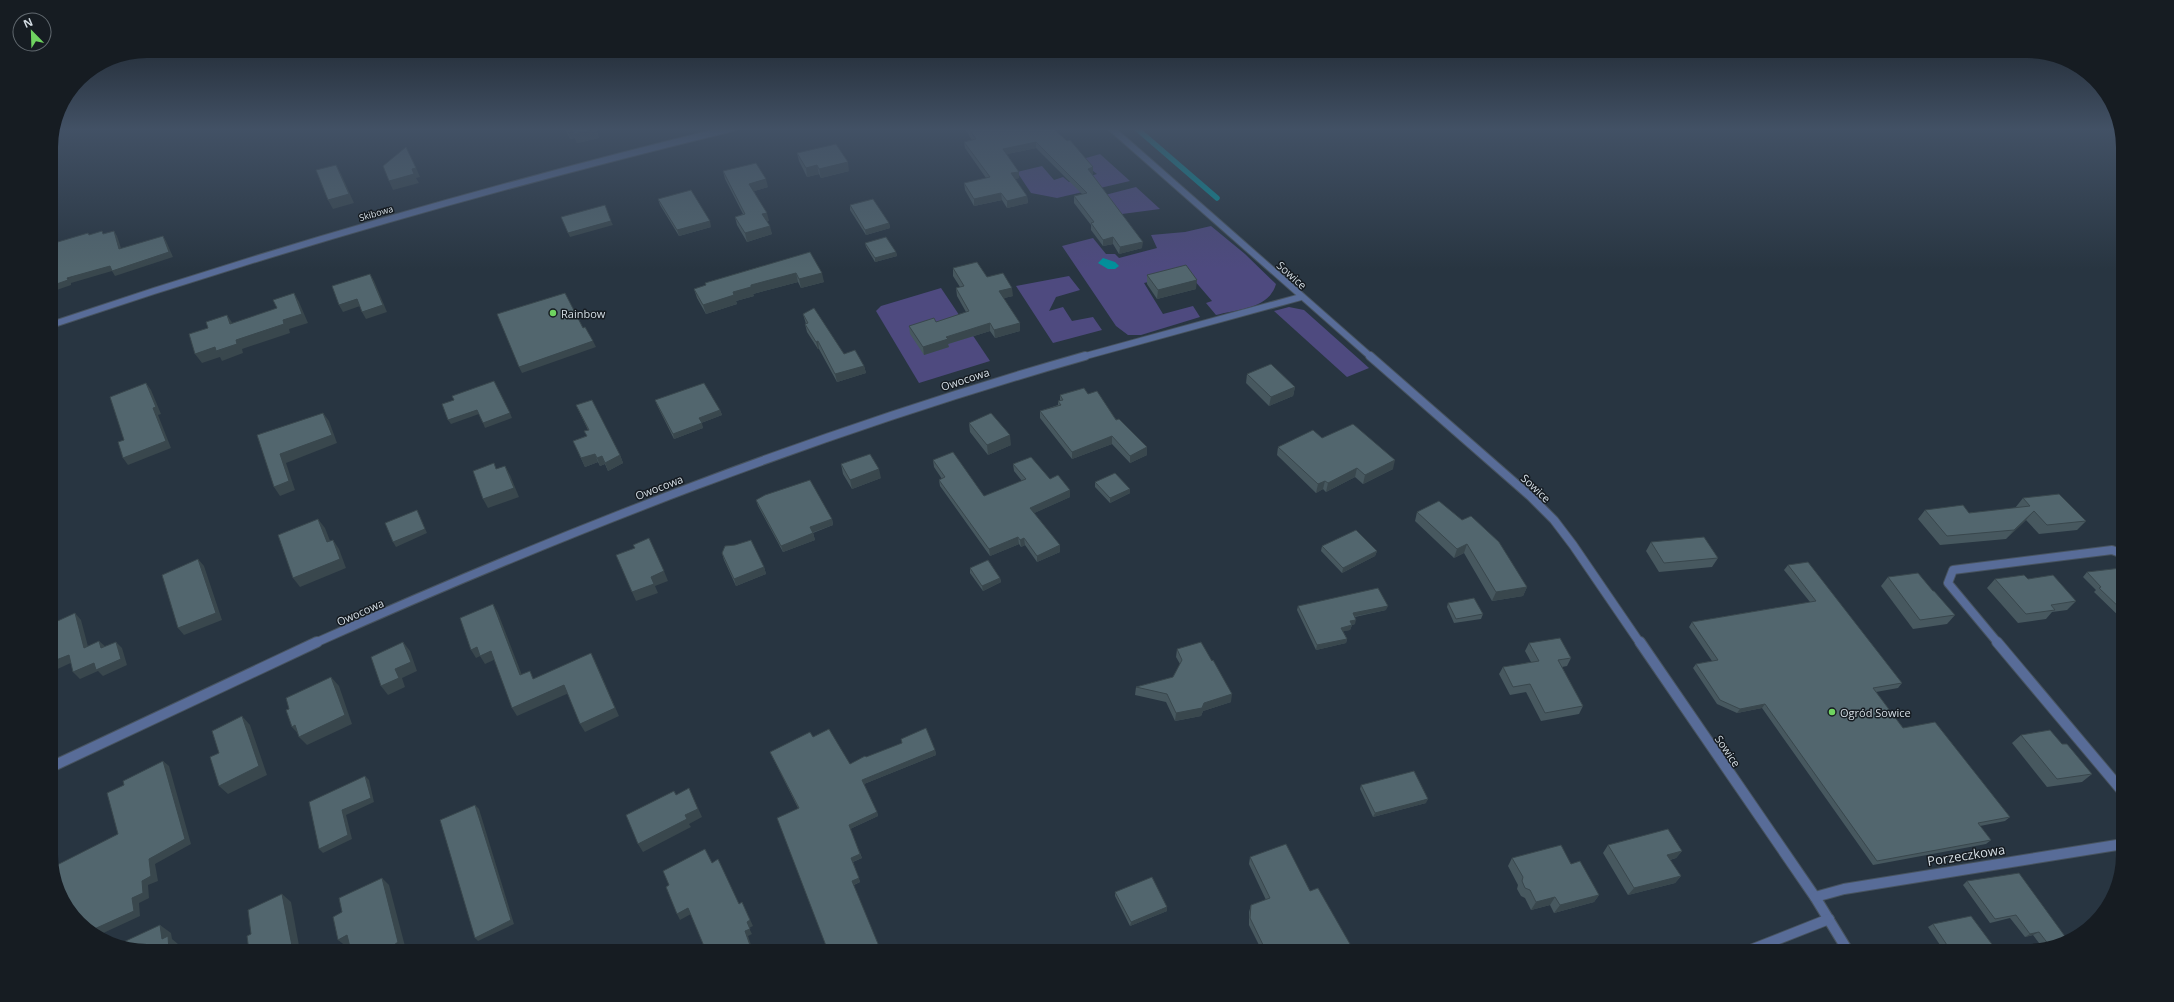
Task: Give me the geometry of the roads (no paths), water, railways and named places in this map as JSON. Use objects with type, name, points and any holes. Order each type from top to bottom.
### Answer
[{"type":"street","name":"Skibowa","points":[[58,323],[279,251],[434,205],[545,175]]},
{"type":"street","name":"Sowice","points":[[1164,175],[1301,297],[1530,496],[1554,520],[1578,551],[1815,897],[1844,944]]},
{"type":"street","name":"Owocowa","points":[[58,764],[246,674],[406,603],[640,506],[865,423],[997,380],[1301,297]]},
{"type":"street","points":[[2116,551],[2112,550],[1954,570],[1948,584],[2116,784]]},
{"type":"street","name":"Porzeczkowa","points":[[1815,897],[1844,889],[2116,845]]},
{"type":"street","points":[[1766,944],[1829,919]]},
{"type":"water","points":[[1103,258],[1115,262],[1119,266],[1115,269],[1108,269],[1098,263]]},
{"type":"waterway","points":[[1190,175],[1217,198]]},
{"type":"place","name":"Rainbow","points":[[553,313]]},
{"type":"place","name":"Ogród Sowice","points":[[1832,712]]}]
